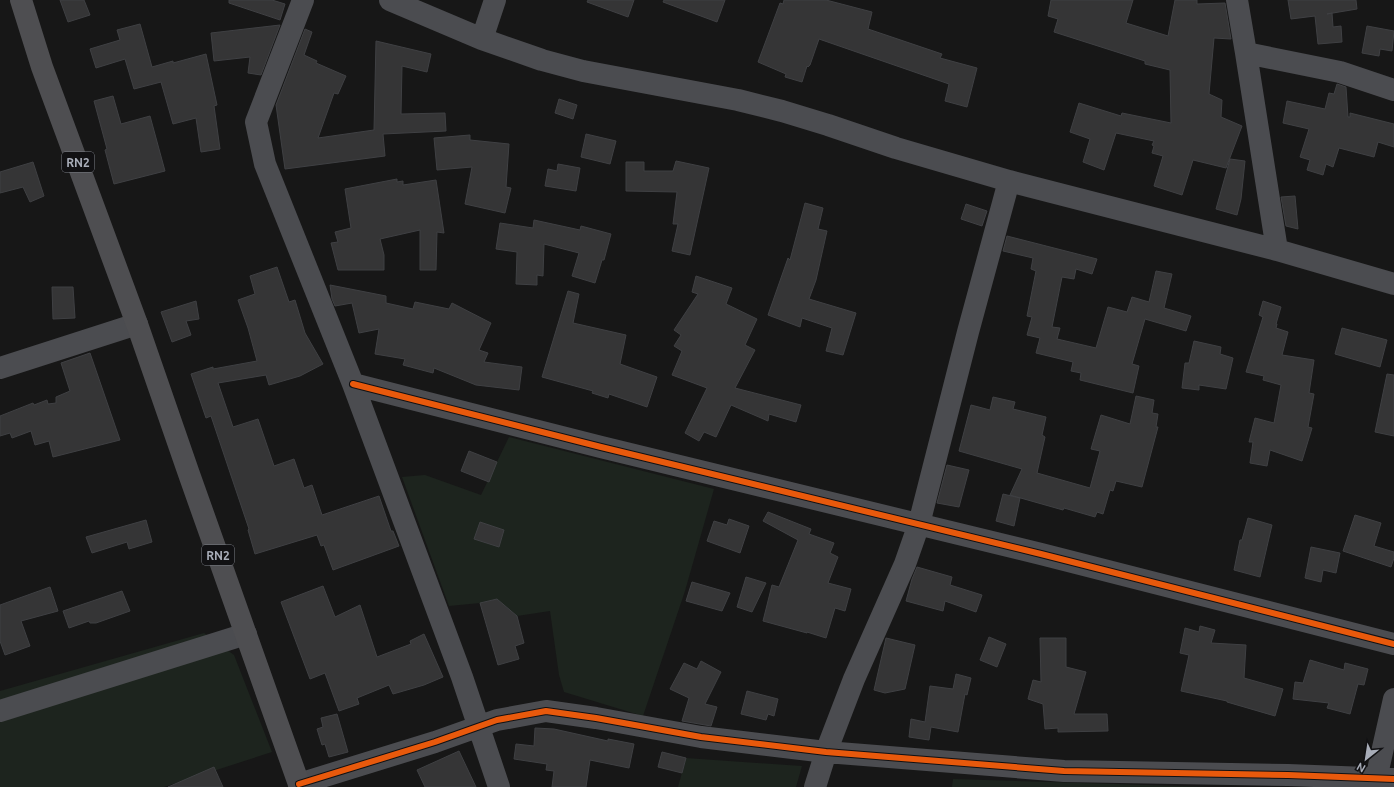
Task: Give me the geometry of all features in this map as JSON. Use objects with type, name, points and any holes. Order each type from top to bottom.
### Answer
[{"type":"highway","name":"RN2","points":[[20,0],[42,67],[137,324],[300,785]]},
{"type":"street","points":[[303,0],[256,122],[265,164],[353,384],[480,727],[499,787]]},
{"type":"street","points":[[390,0],[482,39],[542,60],[582,71],[738,100],[782,111],[896,148],[1009,181],[1277,250],[1394,284]]},
{"type":"street","points":[[482,39],[495,0]]},
{"type":"street","points":[[1237,0],[1277,250]]},
{"type":"street","points":[[1246,53],[1340,72],[1394,90]]},
{"type":"street","points":[[815,787],[826,752],[854,679],[905,564],[919,524],[968,332],[1009,181]]},
{"type":"street","points":[[0,368],[137,324]]},
{"type":"street","points":[[353,384],[601,447],[919,524],[1394,644]]},
{"type":"street","points":[[0,711],[246,634]]},
{"type":"street","points":[[300,785],[480,727],[497,720],[546,711],[701,736],[826,752],[1064,771],[1139,780],[1288,775],[1385,779],[1394,699]]},
{"type":"shaded area","points":[[509,437],[714,489],[685,591],[643,716],[564,692],[559,675],[550,611],[517,616],[497,599],[480,603],[449,606],[402,477],[425,475],[481,495]]},
{"type":"shaded area","points":[[204,633],[234,655],[272,752],[164,787],[0,787],[0,691]]},
{"type":"shaded area","points":[[686,758],[802,766],[796,787],[678,787]]},
{"type":"shaded area","points":[[953,779],[1212,787],[952,787]]},
{"type":"building","points":[[60,0],[84,0],[90,15],[68,22]]},
{"type":"building","points":[[229,0],[272,0],[285,4],[280,20],[229,3]]},
{"type":"building","points":[[588,0],[634,0],[628,17],[587,2]]},
{"type":"building","points":[[664,0],[725,0],[717,22],[663,2]]},
{"type":"building","points":[[784,0],[826,0],[872,12],[868,29],[942,54],[940,58],[977,68],[967,107],[945,101],[949,84],[819,39],[810,65],[808,67],[807,66],[802,82],[785,77],[786,74],[758,62],[780,3],[783,4]]},
{"type":"building","points":[[1051,0],[1133,0],[1126,23],[1168,36],[1175,0],[1197,0],[1197,4],[1225,3],[1231,39],[1214,38],[1209,94],[1222,100],[1221,117],[1242,126],[1226,168],[1193,160],[1182,195],[1154,186],[1163,156],[1152,153],[1154,146],[1152,145],[1154,141],[1116,133],[1104,170],[1083,162],[1090,139],[1070,132],[1079,103],[1121,116],[1122,113],[1171,123],[1170,70],[1145,64],[1145,61],[1054,32],[1058,19],[1048,16]]},
{"type":"building","points":[[1288,0],[1356,0],[1357,9],[1332,13],[1333,27],[1341,26],[1342,42],[1318,44],[1315,16],[1291,19]]},
{"type":"building","points":[[140,24],[152,67],[206,54],[217,105],[214,106],[220,149],[201,152],[196,118],[173,124],[161,82],[134,89],[125,59],[96,68],[90,49],[120,40],[117,30]]},
{"type":"building","points":[[280,25],[261,75],[248,73],[250,57],[214,61],[211,33]]},
{"type":"building","points":[[1367,26],[1394,31],[1392,51],[1380,49],[1379,56],[1362,53]]},
{"type":"building","points":[[305,29],[312,32],[304,55],[317,61],[316,63],[346,76],[338,94],[334,93],[318,138],[374,130],[376,41],[431,54],[427,72],[402,66],[401,114],[445,113],[446,131],[383,134],[385,156],[285,169],[276,105]]},
{"type":"building","points":[[1337,84],[1346,87],[1348,117],[1350,117],[1350,113],[1394,124],[1394,147],[1378,142],[1374,157],[1339,148],[1333,167],[1326,164],[1323,175],[1307,170],[1310,160],[1300,157],[1309,129],[1283,123],[1287,101],[1325,109],[1329,93],[1334,94]]},
{"type":"building","points":[[113,96],[121,124],[150,116],[165,171],[114,184],[105,150],[107,149],[94,101]]},
{"type":"building","points":[[559,99],[577,105],[573,119],[555,113]]},
{"type":"building","points":[[586,134],[616,141],[610,164],[581,157]]},
{"type":"building","points":[[470,135],[470,140],[509,144],[506,187],[511,188],[505,213],[465,204],[472,167],[437,170],[434,138]]},
{"type":"building","points":[[1230,159],[1245,161],[1241,199],[1237,215],[1216,209]]},
{"type":"building","points":[[676,161],[709,168],[690,255],[672,251],[678,224],[673,224],[677,192],[626,191],[626,162],[644,162],[644,171],[673,171]]},
{"type":"building","points":[[33,162],[44,196],[30,202],[23,187],[0,193],[0,172]]},
{"type":"building","points":[[558,164],[580,168],[576,191],[545,186],[548,169],[557,171]]},
{"type":"building","points":[[397,179],[397,182],[403,181],[403,185],[436,180],[444,233],[437,232],[436,270],[420,270],[420,230],[380,239],[384,255],[384,270],[338,270],[331,243],[338,242],[335,232],[351,228],[345,189]]},
{"type":"building","points":[[1295,196],[1298,229],[1286,226],[1281,197]]},
{"type":"building","points":[[805,203],[823,208],[818,229],[827,231],[816,280],[809,299],[856,313],[843,355],[826,351],[832,328],[802,318],[800,327],[768,315],[788,258],[790,260]]},
{"type":"building","points":[[966,204],[987,211],[982,226],[961,219]]},
{"type":"building","points":[[534,220],[580,230],[581,226],[611,234],[604,260],[602,260],[595,283],[572,276],[579,253],[544,244],[543,276],[537,275],[537,285],[516,284],[517,252],[496,249],[500,223],[533,228]]},
{"type":"building","points":[[1007,236],[1097,259],[1092,274],[1076,269],[1074,279],[1062,277],[1052,327],[1060,328],[1057,339],[1096,348],[1108,307],[1127,312],[1132,297],[1149,302],[1156,271],[1172,274],[1164,308],[1191,316],[1186,331],[1145,319],[1132,364],[1139,366],[1133,393],[1080,380],[1081,373],[1071,371],[1073,362],[1036,353],[1040,338],[1027,335],[1032,317],[1027,316],[1036,271],[1031,269],[1033,258],[1003,251]]},
{"type":"building","points":[[277,267],[289,302],[295,300],[305,333],[323,364],[300,376],[269,385],[266,375],[218,383],[233,427],[258,419],[274,466],[294,459],[304,488],[312,485],[322,515],[379,496],[391,531],[393,531],[399,546],[333,570],[324,545],[321,546],[317,535],[255,554],[248,530],[249,529],[211,416],[206,418],[191,374],[213,367],[213,369],[257,361],[248,328],[238,300],[255,294],[250,276]]},
{"type":"building","points":[[696,276],[732,288],[726,304],[757,319],[745,345],[755,350],[735,388],[801,405],[796,422],[769,414],[768,421],[731,405],[716,437],[704,432],[699,441],[685,433],[707,388],[672,375],[682,351],[674,346],[681,335],[674,330],[698,294],[692,292]]},
{"type":"building","points":[[330,285],[386,296],[386,303],[413,309],[415,302],[449,309],[452,303],[491,323],[479,350],[488,353],[484,362],[522,367],[519,390],[476,385],[434,368],[433,373],[403,365],[405,359],[375,354],[379,329],[359,333],[352,303],[335,306],[332,299]]},
{"type":"building","points":[[52,287],[73,287],[75,318],[53,319]]},
{"type":"building","points":[[568,291],[579,294],[573,323],[626,335],[620,364],[657,377],[647,407],[609,394],[608,398],[592,393],[593,391],[542,377]]},
{"type":"building","points":[[196,301],[199,319],[186,321],[191,335],[172,342],[161,312]]},
{"type":"building","points":[[1263,301],[1281,307],[1276,328],[1288,332],[1282,355],[1314,360],[1309,393],[1314,394],[1308,427],[1312,428],[1302,461],[1270,450],[1267,466],[1250,463],[1253,442],[1249,442],[1255,418],[1274,423],[1281,385],[1263,380],[1264,376],[1246,372],[1263,317],[1259,315]]},
{"type":"building","points":[[1342,328],[1387,340],[1380,367],[1335,354]]},
{"type":"building","points":[[1194,341],[1221,347],[1220,354],[1233,358],[1226,389],[1199,385],[1199,390],[1182,388],[1185,363],[1189,363]]},
{"type":"building","points":[[90,353],[120,440],[53,457],[49,441],[35,445],[31,431],[12,438],[10,433],[0,436],[0,416],[33,403],[34,405],[47,400],[48,404],[56,403],[56,397],[70,391],[61,363]]},
{"type":"building","points":[[1387,374],[1394,375],[1394,436],[1375,432]]},
{"type":"building","points":[[1136,396],[1154,400],[1152,413],[1158,414],[1156,427],[1158,427],[1142,487],[1116,481],[1113,491],[1110,490],[1103,514],[1097,512],[1095,517],[1064,508],[1063,510],[1010,495],[1022,469],[959,451],[971,405],[990,410],[993,397],[1015,402],[1013,409],[1046,417],[1042,435],[1045,437],[1037,473],[1090,488],[1100,451],[1091,449],[1101,415],[1130,424]]},
{"type":"building","points":[[469,451],[497,462],[489,482],[461,471]]},
{"type":"building","points":[[947,465],[969,470],[959,507],[937,503]]},
{"type":"building","points":[[1003,494],[1020,498],[1014,526],[996,521]]},
{"type":"building","points":[[768,512],[811,529],[809,534],[834,543],[830,553],[838,557],[828,583],[851,589],[845,611],[835,608],[826,638],[763,621],[772,585],[779,587],[798,540],[763,521]]},
{"type":"building","points":[[1355,515],[1381,523],[1374,546],[1394,552],[1391,567],[1343,551]]},
{"type":"building","points":[[1248,518],[1272,525],[1260,577],[1234,570],[1240,540],[1242,540]]},
{"type":"building","points":[[729,519],[749,526],[740,553],[707,541],[714,521],[727,525]]},
{"type":"building","points":[[146,520],[152,542],[129,549],[127,542],[92,553],[86,537]]},
{"type":"building","points":[[480,522],[504,530],[499,547],[474,539]]},
{"type":"building","points":[[1311,547],[1340,553],[1336,573],[1323,570],[1321,582],[1305,578]]},
{"type":"building","points":[[917,567],[952,577],[950,585],[982,595],[976,612],[945,601],[943,611],[906,601]]},
{"type":"building","points":[[746,577],[766,583],[752,612],[737,607]]},
{"type":"building","points":[[692,582],[730,593],[722,611],[686,601]]},
{"type":"building","points":[[323,586],[335,617],[360,605],[377,657],[411,644],[410,641],[424,634],[443,677],[424,685],[393,694],[389,685],[357,698],[359,704],[339,711],[325,673],[310,679],[281,602]]},
{"type":"building","points":[[50,587],[58,611],[21,621],[30,646],[5,655],[0,641],[0,605]]},
{"type":"building","points":[[122,591],[130,611],[96,623],[90,623],[89,621],[69,628],[63,611]]},
{"type":"building","points":[[497,599],[517,616],[524,643],[515,646],[519,659],[498,665],[480,603]]},
{"type":"building","points":[[1200,626],[1215,630],[1211,643],[1246,645],[1244,678],[1283,689],[1275,716],[1227,701],[1181,691],[1189,655],[1180,653],[1185,628],[1199,632]]},
{"type":"building","points":[[989,637],[1006,644],[997,667],[980,660]]},
{"type":"building","points":[[886,638],[915,645],[905,689],[885,693],[874,690]]},
{"type":"building","points":[[1040,638],[1066,638],[1066,667],[1086,672],[1074,714],[1107,714],[1108,731],[1058,732],[1058,728],[1045,729],[1043,704],[1028,699],[1033,680],[1041,682]]},
{"type":"building","points":[[1310,660],[1344,670],[1345,663],[1368,669],[1364,685],[1358,684],[1350,714],[1327,708],[1329,703],[1293,699],[1295,682],[1303,683]]},
{"type":"building","points":[[701,661],[721,672],[705,704],[717,707],[711,726],[682,721],[689,698],[670,689],[684,663],[697,669]]},
{"type":"building","points":[[956,674],[971,678],[967,695],[965,694],[958,732],[931,727],[929,740],[909,737],[911,719],[925,722],[930,686],[953,689]]},
{"type":"building","points":[[747,691],[778,699],[774,716],[768,714],[766,720],[741,714]]},
{"type":"building","points":[[337,714],[348,752],[329,757],[325,744],[322,745],[317,729],[323,727],[321,718]]},
{"type":"building","points":[[535,728],[554,729],[608,741],[608,739],[634,744],[629,768],[590,760],[586,787],[552,787],[554,771],[546,770],[547,764],[514,759],[516,744],[534,746]]},
{"type":"building","points":[[459,751],[476,787],[425,787],[417,770]]},
{"type":"building","points":[[662,752],[686,758],[682,773],[658,767]]},
{"type":"building","points":[[214,767],[223,787],[168,787]]},
{"type":"cycle path","points":[[353,384],[601,447],[1041,554],[1394,644]]},
{"type":"cycle path","points":[[299,784],[435,742],[497,720],[546,711],[596,718],[701,737],[826,752],[1064,771],[1288,775],[1394,779]]}]
